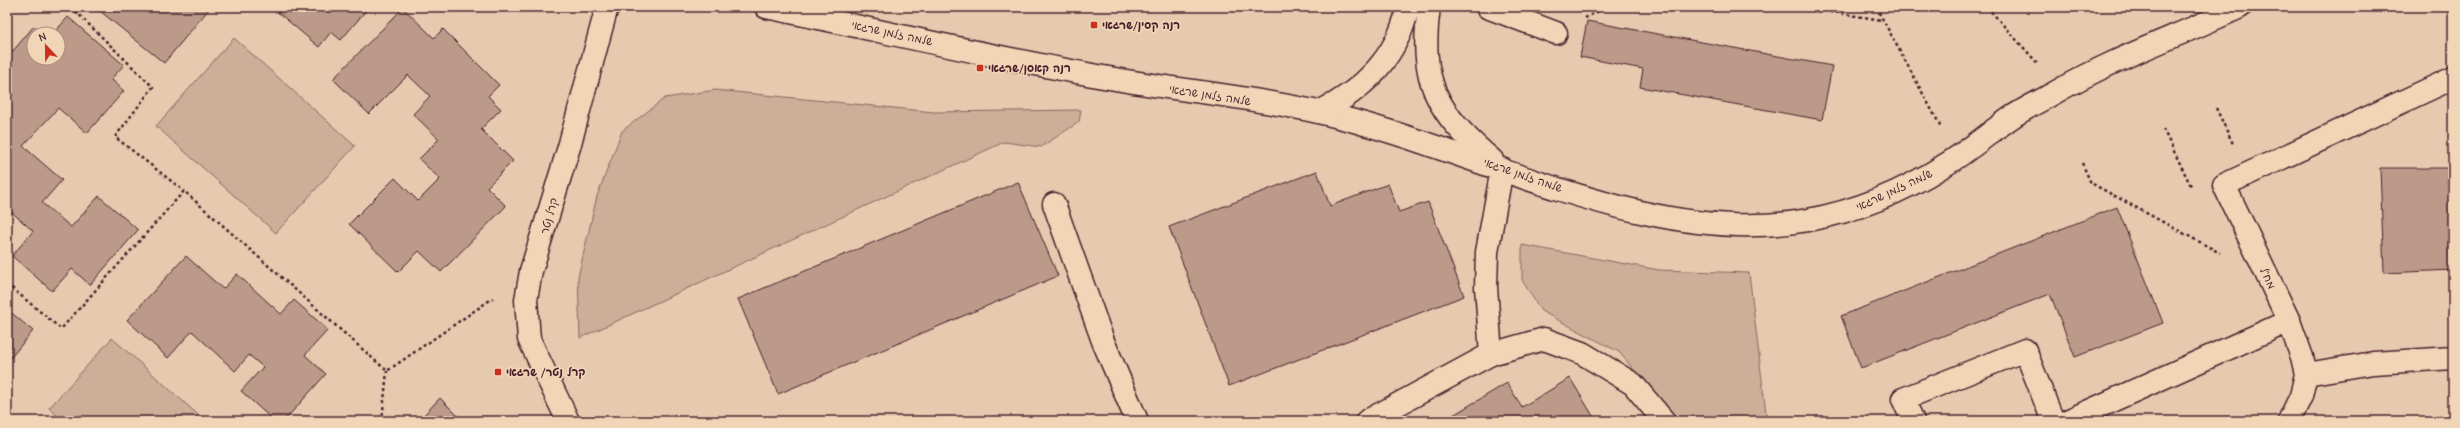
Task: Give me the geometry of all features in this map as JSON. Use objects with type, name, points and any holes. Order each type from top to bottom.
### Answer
[{"type":"street","name":"קרל נטר","points":[[568,421],[529,339],[526,300],[532,271],[565,162],[607,7]]},
{"type":"street","name":"שלמה זלמן שרגאי","points":[[766,7],[1086,74],[1319,112],[1437,146],[1602,202],[1679,220],[1770,225],[1808,220],[1855,209],[1901,189],[1944,166],[2014,116],[2060,89],[2114,62],[2240,7]]},
{"type":"street","points":[[1319,112],[1338,103],[1378,70],[1398,38],[1408,7]]},
{"type":"street","points":[[1429,7],[1425,50],[1428,68],[1436,94],[1455,126],[1502,169],[1487,252],[1486,287],[1491,354]]},
{"type":"street","points":[[1487,7],[1556,33]]},
{"type":"street","points":[[2247,175],[2453,78]]},
{"type":"street","name":"מח\"ל","points":[[2247,175],[2224,185],[2288,321],[2302,357],[2306,374],[2301,396],[2289,421]]},
{"type":"street","points":[[1054,204],[1103,341],[1137,421]]},
{"type":"street","points":[[2068,421],[2288,321]]},
{"type":"street","points":[[1367,421],[1491,354],[1544,339],[1582,353],[1633,384],[1664,421]]},
{"type":"street","points":[[1912,421],[1903,399],[2025,350],[2053,421]]},
{"type":"street","points":[[2306,374],[2373,363],[2453,358]]},
{"type":"path","points":[[71,7],[153,87],[115,138],[184,191],[387,370]]},
{"type":"path","points":[[1800,7],[1882,20]]},
{"type":"path","points":[[1876,7],[1941,126]]},
{"type":"path","points":[[1987,7],[2040,67]]},
{"type":"path","points":[[2216,108],[2247,175]]},
{"type":"path","points":[[2164,129],[2193,191]]},
{"type":"path","points":[[2082,163],[2092,183],[2223,255]]},
{"type":"path","points":[[7,284],[61,329],[184,191]]},
{"type":"path","points":[[387,370],[532,271]]},
{"type":"path","points":[[382,421],[387,370]]},
{"type":"shaded area","points":[[234,38],[355,146],[276,233],[156,126]]},
{"type":"shaded area","points":[[715,90],[934,112],[1081,110],[1079,122],[1041,147],[1004,142],[580,338],[578,277],[597,196],[622,131],[665,98]]},
{"type":"shaded area","points":[[1522,245],[1659,270],[1749,273],[1767,421],[1677,421],[1619,352],[1541,311],[1522,280]]},
{"type":"shaded area","points":[[112,338],[205,421],[63,421],[49,408]]},
{"type":"building","points":[[104,7],[207,7],[209,9],[164,63],[100,11]]},
{"type":"building","points":[[275,7],[369,7],[341,40],[331,32],[319,47],[274,9]]},
{"type":"building","points":[[403,8],[434,38],[443,29],[499,85],[488,96],[501,109],[481,129],[513,161],[487,187],[506,206],[441,272],[419,251],[398,272],[349,224],[395,178],[418,201],[440,179],[419,159],[439,139],[413,114],[430,96],[408,75],[369,114],[333,79]]},
{"type":"building","points":[[68,17],[124,65],[111,79],[124,91],[87,133],[58,108],[23,146],[62,180],[42,203],[71,227],[99,196],[138,230],[90,285],[72,269],[52,291],[12,256],[33,231],[7,208],[7,58],[26,35],[26,66],[66,66],[66,26],[60,26]]},
{"type":"building","points":[[1587,21],[1832,66],[1822,120],[1640,87],[1643,69],[1580,57]]},
{"type":"building","points":[[2380,168],[2453,168],[2453,270],[2384,273]]},
{"type":"building","points":[[1317,171],[1330,206],[1388,184],[1399,212],[1428,202],[1464,296],[1229,386],[1169,227]]},
{"type":"building","points":[[1018,182],[1058,276],[778,394],[738,299]]},
{"type":"building","points":[[2117,207],[2163,323],[2075,357],[2050,294],[1861,368],[1841,316]]},
{"type":"building","points":[[186,256],[223,289],[237,274],[281,314],[294,300],[328,330],[305,355],[326,374],[284,421],[274,421],[241,391],[263,367],[249,355],[235,371],[192,331],[168,358],[127,320]]},
{"type":"building","points":[[7,309],[33,331],[7,362]]},
{"type":"building","points":[[1570,378],[1596,421],[1443,421],[1507,383],[1522,407]]},
{"type":"building","points":[[440,398],[463,421],[418,421]]},
{"type":"place","name":"רנה קסין/שרגאי","points":[[1094,25]]},
{"type":"place","name":"רנה קאסן/שרגאי","points":[[980,68]]},
{"type":"place","name":"קרל נטר/ שרגאי","points":[[498,372]]}]
